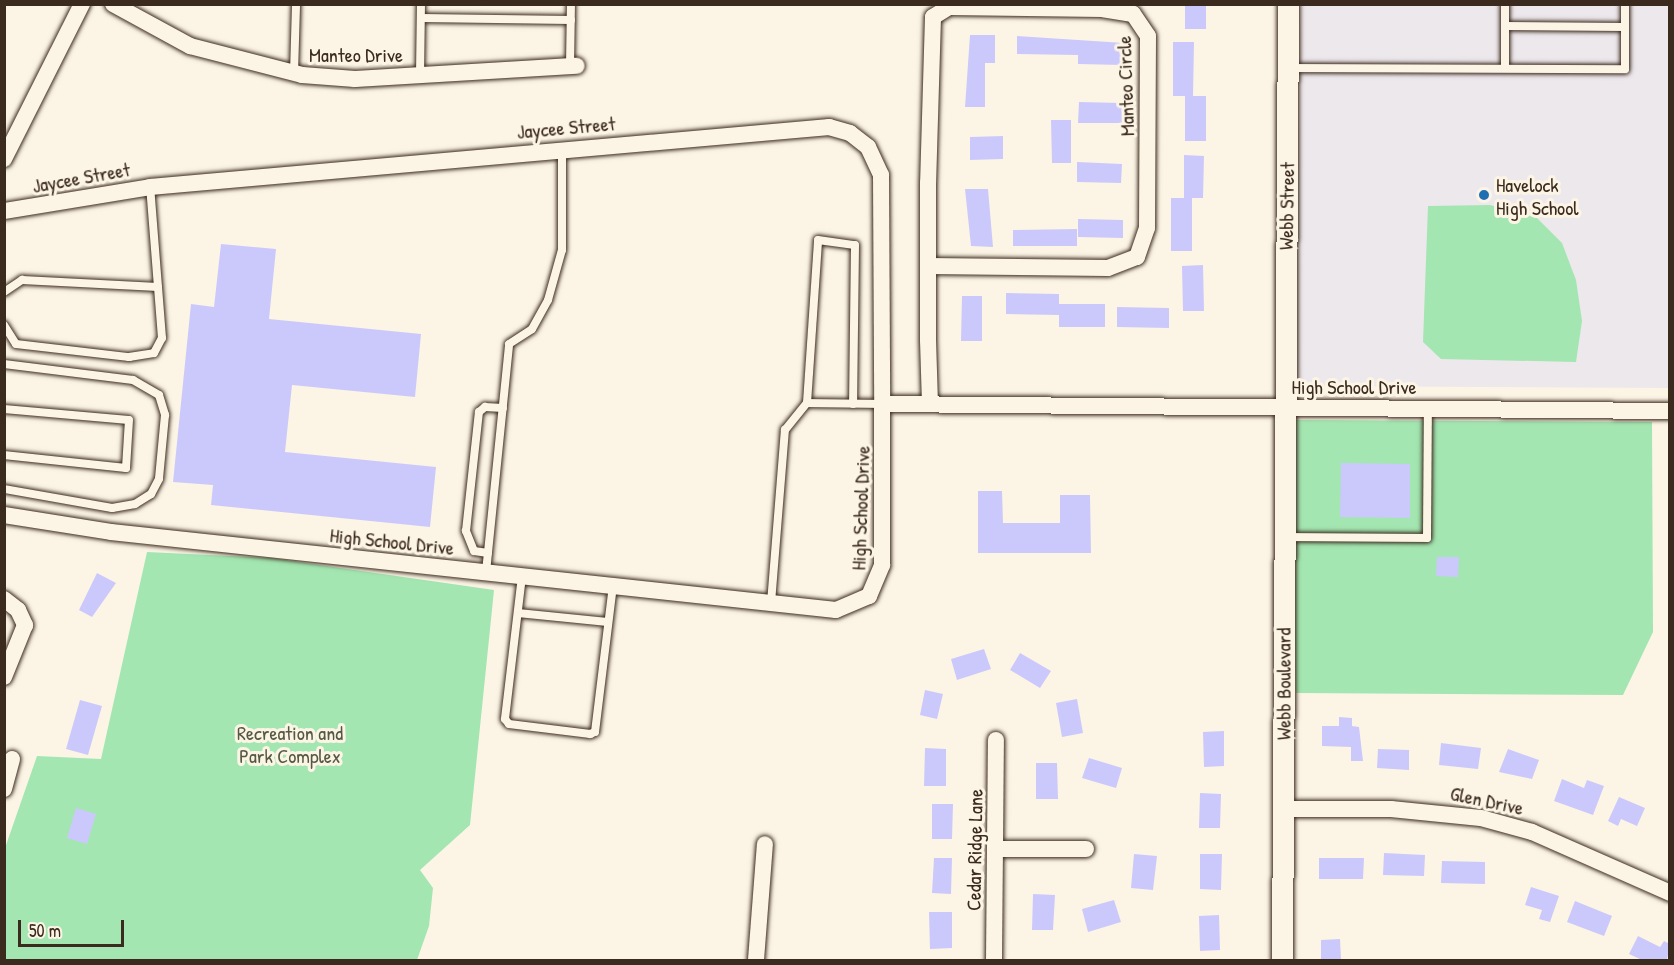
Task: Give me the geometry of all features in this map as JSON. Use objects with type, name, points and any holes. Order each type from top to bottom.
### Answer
[{"type":"street","points":[[4,159],[82,4]]},
{"type":"street","name":"Manteo Drive","points":[[113,4],[190,46],[294,73],[355,79],[573,66]]},
{"type":"street","name":"Webb Street","points":[[1284,407],[1288,4]]},
{"type":"street","name":"Manteo Circle","points":[[928,266],[1108,268],[1137,257],[1147,228],[1148,36],[1133,14],[1104,9],[949,8],[934,13],[929,28],[928,266],[930,404]]},
{"type":"street","name":"Jaycee Street","points":[[4,211],[150,187],[562,148],[829,127],[850,133],[868,147],[881,176],[882,404]]},
{"type":"street","name":"High School Drive","points":[[4,515],[111,532],[836,610],[860,604],[876,587],[882,565],[882,404],[1670,411]]},
{"type":"street","name":"Webb Boulevard","points":[[1282,960],[1284,407]]},
{"type":"street","points":[[4,599],[18,610],[25,625],[4,676]]},
{"type":"street","name":"Cedar Ridge Lane","points":[[994,960],[996,740]]},
{"type":"street","points":[[4,789],[15,760]]},
{"type":"street","name":"Glen Drive","points":[[1282,808],[1402,810],[1481,818],[1532,832],[1670,893]]},
{"type":"street","points":[[756,960],[765,844]]},
{"type":"street","points":[[995,849],[1086,849]]},
{"type":"lane","points":[[294,73],[296,4]]},
{"type":"lane","points":[[420,75],[421,4]]},
{"type":"lane","points":[[571,4],[573,66]]},
{"type":"lane","points":[[1505,4],[1505,68]]},
{"type":"lane","points":[[1287,68],[1625,69],[1625,4]]},
{"type":"lane","points":[[421,18],[571,20]]},
{"type":"lane","points":[[1505,26],[1625,27]]},
{"type":"lane","points":[[486,572],[509,344],[532,329],[548,300],[562,250],[562,148]]},
{"type":"lane","points":[[4,325],[16,344],[129,357],[154,352],[162,338],[150,187]]},
{"type":"lane","points":[[771,603],[785,430],[807,403],[818,240],[855,245],[853,404]]},
{"type":"lane","points":[[4,292],[22,280],[158,287]]},
{"type":"lane","points":[[4,364],[133,380],[159,395],[165,414],[159,479],[152,494],[135,504],[112,508],[4,489]]},
{"type":"lane","points":[[807,403],[882,404]]},
{"type":"lane","points":[[488,553],[474,551],[466,531],[479,412],[485,407],[503,408]]},
{"type":"lane","points":[[1283,537],[1427,538],[1428,408]]},
{"type":"lane","points":[[4,409],[129,420],[126,468],[4,455]]},
{"type":"lane","points":[[522,576],[505,719],[509,724],[590,734],[595,732],[612,585]]},
{"type":"lane","points":[[518,613],[608,622]]},
{"type":"shaded area","name":"Havelock High School","points":[[1301,5],[1669,5],[1669,388],[1297,386]]},
{"type":"green space","points":[[1490,205],[1537,218],[1562,243],[1576,280],[1582,321],[1576,362],[1441,359],[1423,342],[1428,206]]},
{"type":"green space","points":[[1291,420],[1652,422],[1653,632],[1623,695],[1296,693]]},
{"type":"green space","name":"Recreation and Park Complex","points":[[147,552],[271,558],[494,590],[470,825],[420,870],[433,888],[429,926],[417,960],[5,960],[5,848],[37,756],[101,759]]},
{"type":"building","points":[[1185,4],[1206,4],[1206,29],[1185,29]]},
{"type":"building","points":[[970,35],[995,35],[995,63],[985,63],[985,107],[965,107]]},
{"type":"building","points":[[1017,36],[1124,43],[1123,65],[1078,64],[1078,55],[1017,54]]},
{"type":"building","points":[[1173,42],[1194,42],[1193,96],[1206,96],[1206,141],[1185,141],[1185,96],[1173,96]]},
{"type":"building","points":[[1079,102],[1122,103],[1122,123],[1078,123]]},
{"type":"building","points":[[1051,120],[1071,120],[1071,163],[1052,163]]},
{"type":"building","points":[[1003,136],[1003,159],[970,160],[970,137]]},
{"type":"building","points":[[1184,155],[1204,156],[1203,198],[1192,198],[1192,251],[1171,251],[1171,198],[1184,198]]},
{"type":"building","points":[[1077,162],[1122,164],[1121,183],[1077,182]]},
{"type":"building","points":[[965,189],[988,189],[993,247],[971,246]]},
{"type":"building","points":[[1078,219],[1123,220],[1123,238],[1078,237]]},
{"type":"building","points":[[1077,229],[1077,246],[1013,246],[1013,230]]},
{"type":"building","points":[[221,244],[276,249],[269,319],[421,334],[415,397],[292,385],[285,452],[436,467],[430,527],[211,505],[213,485],[173,482],[191,304],[214,307]]},
{"type":"building","points":[[1203,265],[1204,311],[1183,311],[1182,266]]},
{"type":"building","points":[[1006,293],[1059,294],[1059,304],[1105,304],[1105,327],[1059,327],[1059,315],[1006,314]]},
{"type":"building","points":[[962,296],[982,296],[982,341],[961,341]]},
{"type":"building","points":[[1117,307],[1169,308],[1169,328],[1117,327]]},
{"type":"building","points":[[1341,463],[1410,464],[1410,518],[1340,517]]},
{"type":"building","points":[[978,491],[1002,491],[1003,523],[1060,523],[1060,495],[1090,495],[1091,553],[978,553]]},
{"type":"building","points":[[1437,557],[1459,557],[1458,577],[1436,576]]},
{"type":"building","points":[[97,573],[116,583],[92,617],[79,610]]},
{"type":"building","points":[[984,649],[991,669],[957,680],[951,659]]},
{"type":"building","points":[[1020,653],[1051,671],[1040,688],[1010,670]]},
{"type":"building","points":[[925,690],[943,694],[937,719],[920,715]]},
{"type":"building","points":[[1077,699],[1083,733],[1062,737],[1056,703]]},
{"type":"building","points":[[80,700],[102,706],[88,755],[66,749]]},
{"type":"building","points":[[1339,717],[1352,718],[1352,726],[1359,727],[1363,761],[1351,761],[1351,747],[1322,746],[1322,726],[1339,726]]},
{"type":"building","points":[[1224,731],[1224,766],[1204,767],[1203,732]]},
{"type":"building","points":[[1441,743],[1481,748],[1478,769],[1439,765]]},
{"type":"building","points":[[925,748],[946,749],[946,786],[924,786]]},
{"type":"building","points":[[1378,749],[1409,750],[1409,770],[1377,768]]},
{"type":"building","points":[[1508,749],[1539,760],[1532,779],[1499,772]]},
{"type":"building","points":[[1089,758],[1122,768],[1116,788],[1082,778]]},
{"type":"building","points":[[1036,763],[1057,763],[1058,799],[1036,799]]},
{"type":"building","points":[[1562,779],[1584,788],[1587,780],[1604,786],[1593,815],[1554,801]]},
{"type":"building","points":[[1200,793],[1221,794],[1220,828],[1199,828]]},
{"type":"building","points":[[1619,797],[1645,808],[1637,826],[1621,819],[1618,826],[1608,821]]},
{"type":"building","points":[[932,804],[953,804],[952,839],[932,839]]},
{"type":"building","points":[[76,808],[96,814],[87,844],[67,838]]},
{"type":"building","points":[[1384,853],[1425,855],[1424,876],[1383,875]]},
{"type":"building","points":[[1134,854],[1157,856],[1153,890],[1131,888]]},
{"type":"building","points":[[1200,854],[1222,854],[1221,890],[1200,889]]},
{"type":"building","points":[[934,858],[952,858],[951,894],[932,893]]},
{"type":"building","points":[[1319,858],[1364,858],[1363,879],[1319,879]]},
{"type":"building","points":[[1442,861],[1485,862],[1485,884],[1441,883]]},
{"type":"building","points":[[1531,887],[1559,896],[1550,922],[1539,919],[1542,910],[1525,905]]},
{"type":"building","points":[[1033,894],[1055,895],[1053,930],[1032,930]]},
{"type":"building","points":[[1114,900],[1121,922],[1088,932],[1082,909]]},
{"type":"building","points":[[1575,901],[1612,916],[1604,936],[1567,922]]},
{"type":"building","points":[[929,912],[952,912],[952,948],[930,949]]},
{"type":"building","points":[[1219,915],[1220,950],[1200,951],[1199,916]]},
{"type":"building","points":[[1638,936],[1660,947],[1664,941],[1670,944],[1667,960],[1642,960],[1629,954]]},
{"type":"building","points":[[1340,939],[1341,960],[1321,960],[1321,940]]},
{"type":"place","name":"Havelock High School","points":[[1484,195]]}]
